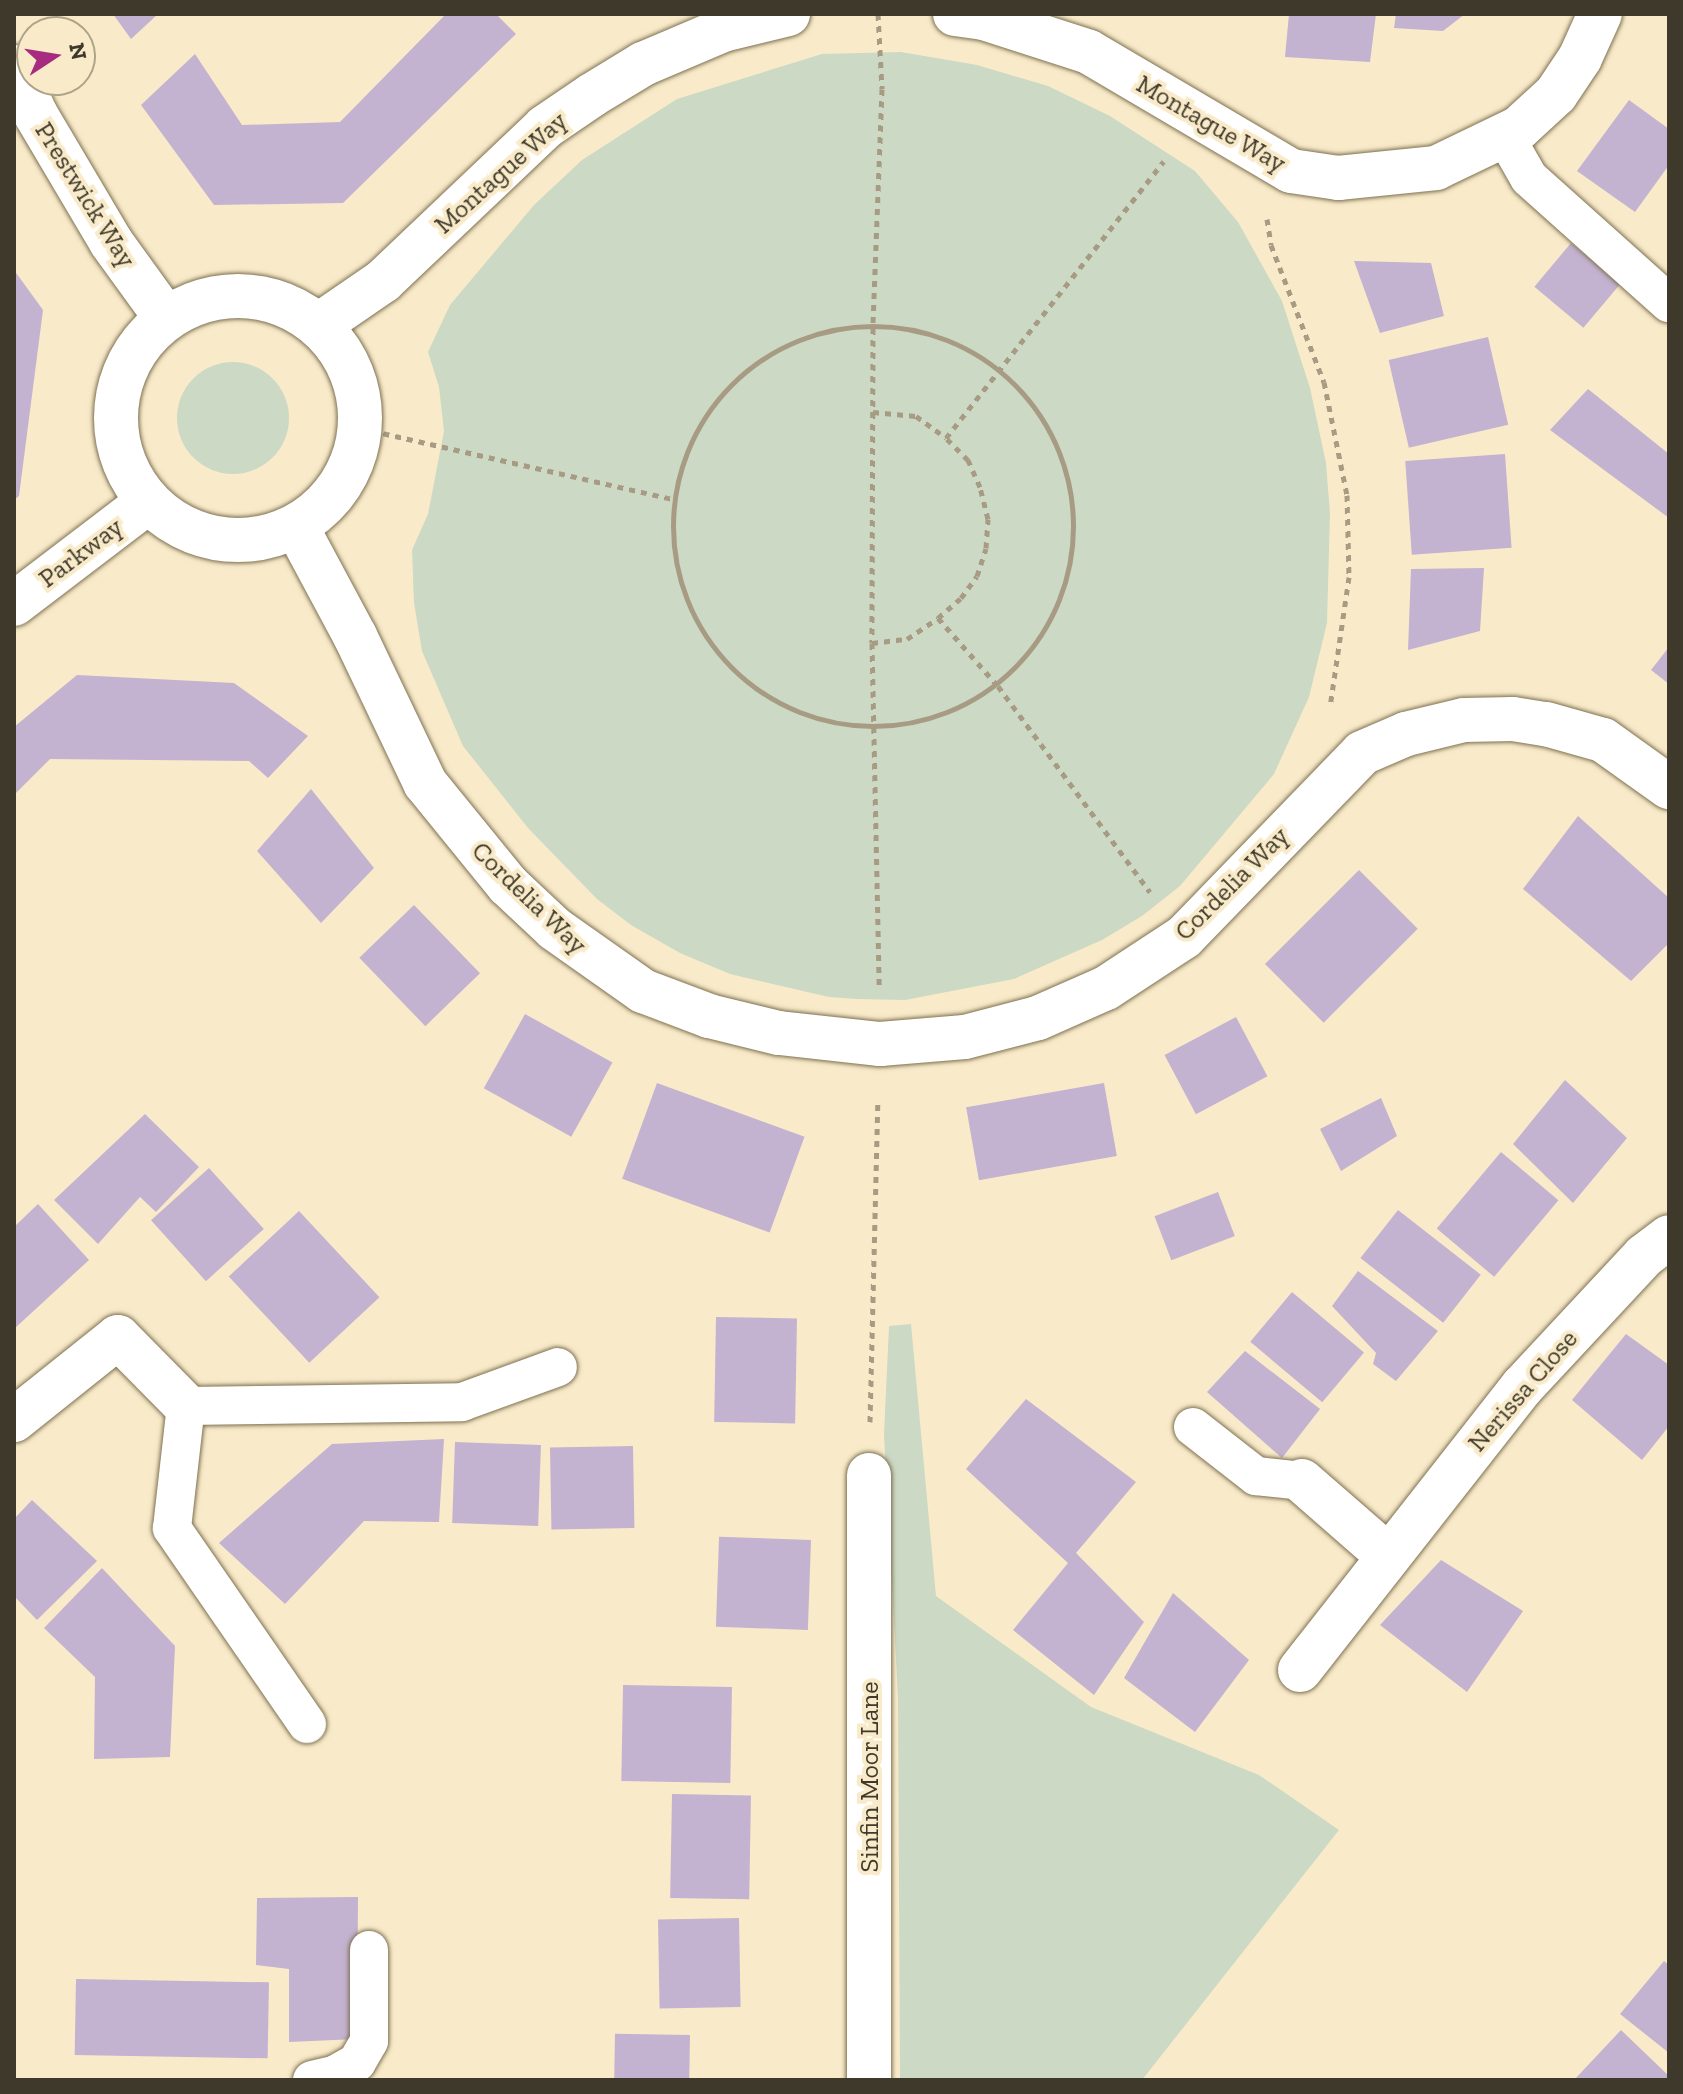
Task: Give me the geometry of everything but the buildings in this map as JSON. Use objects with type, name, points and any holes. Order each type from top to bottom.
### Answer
[{"type":"street","name":"Montague Way","points":[[955,14],[984,18],[1089,52],[1291,171],[1338,178],[1436,168],[1505,136],[1556,94],[1580,58],[1600,14]]},
{"type":"street","name":"Montague Way","points":[[319,325],[383,281],[545,127],[592,95],[643,64],[723,30],[774,16]]},
{"type":"street","name":"Prestwick Way","points":[[14,67],[25,123],[166,318]]},
{"type":"street","points":[[244,295],[284,304],[319,325],[343,354],[357,390],[360,428],[350,467],[328,501],[296,526],[258,539],[218,539],[180,527],[148,502],[126,467],[115,427],[119,385],[137,347],[166,318],[203,300],[244,295]]},
{"type":"street","name":"Parkway","points":[[14,604],[148,502]]},
{"type":"street","name":"Cordelia Way","points":[[296,526],[355,636],[425,783],[508,885],[555,929],[643,991],[709,1016],[779,1033],[880,1044],[965,1037],[1038,1018],[1106,988],[1184,937],[1362,753],[1406,734],[1464,720],[1513,719],[1546,724],[1603,740],[1669,787]]},
{"type":"street","name":"Nerissa Close","points":[[1300,1670],[1522,1387],[1644,1256],[1669,1237]]},
{"type":"street","points":[[14,1420],[118,1337],[186,1406]]},
{"type":"street","name":"Sinfin Moor Lane","points":[[869,1475],[869,2080]]},
{"type":"street","points":[[1302,1481],[1388,1556]]},
{"type":"lane","points":[[1505,136],[1529,178],[1669,303]]},
{"type":"lane","points":[[307,1724],[172,1528],[186,1406],[462,1402],[558,1367]]},
{"type":"lane","points":[[1193,1427],[1256,1476],[1302,1481]]},
{"type":"lane","points":[[312,2080],[334,2075],[357,2062],[369,2041],[369,1950]]},
{"type":"path","points":[[869,1475],[880,1044],[872,643],[873,328],[882,89],[878,14]]},
{"type":"path","points":[[946,438],[1200,117]]},
{"type":"path","points":[[1255,151],[1271,245],[1324,382],[1347,495],[1349,577],[1329,711]]},
{"type":"path","points":[[873,328],[922,333],[961,347],[1001,372],[1038,409],[1065,457],[1075,519],[1070,569],[1057,606],[1037,641],[998,686],[956,709],[913,722],[834,723],[793,713],[755,690],[721,658],[680,578],[672,532],[673,489],[703,425],[729,385],[762,356],[815,335],[873,328]]},
{"type":"path","points":[[872,643],[907,639],[961,598],[977,576],[986,548],[988,519],[968,460],[946,438],[916,416],[873,412]]},
{"type":"path","points":[[360,428],[673,499]]},
{"type":"path","points":[[938,618],[998,686],[1184,937]]},
{"type":"green space","points":[[901,52],[977,65],[1048,86],[1110,116],[1195,171],[1238,222],[1282,301],[1310,388],[1326,463],[1330,513],[1327,623],[1309,697],[1274,774],[1180,886],[1142,916],[1102,940],[1014,979],[905,1000],[857,999],[829,997],[730,974],[680,953],[631,925],[597,899],[528,828],[463,746],[422,651],[414,603],[412,550],[428,514],[444,431],[439,387],[428,352],[450,305],[534,205],[582,160],[677,99],[822,54]]},
{"type":"green space","points":[[233,362],[255,366],[273,378],[285,396],[289,418],[285,440],[273,458],[255,470],[233,474],[211,470],[193,458],[181,440],[177,418],[181,396],[193,378],[211,366]]},
{"type":"green space","points":[[911,1324],[936,1596],[1091,1707],[1259,1775],[1339,1830],[1142,2080],[900,2080],[898,1697],[884,1435],[889,1326]]}]
